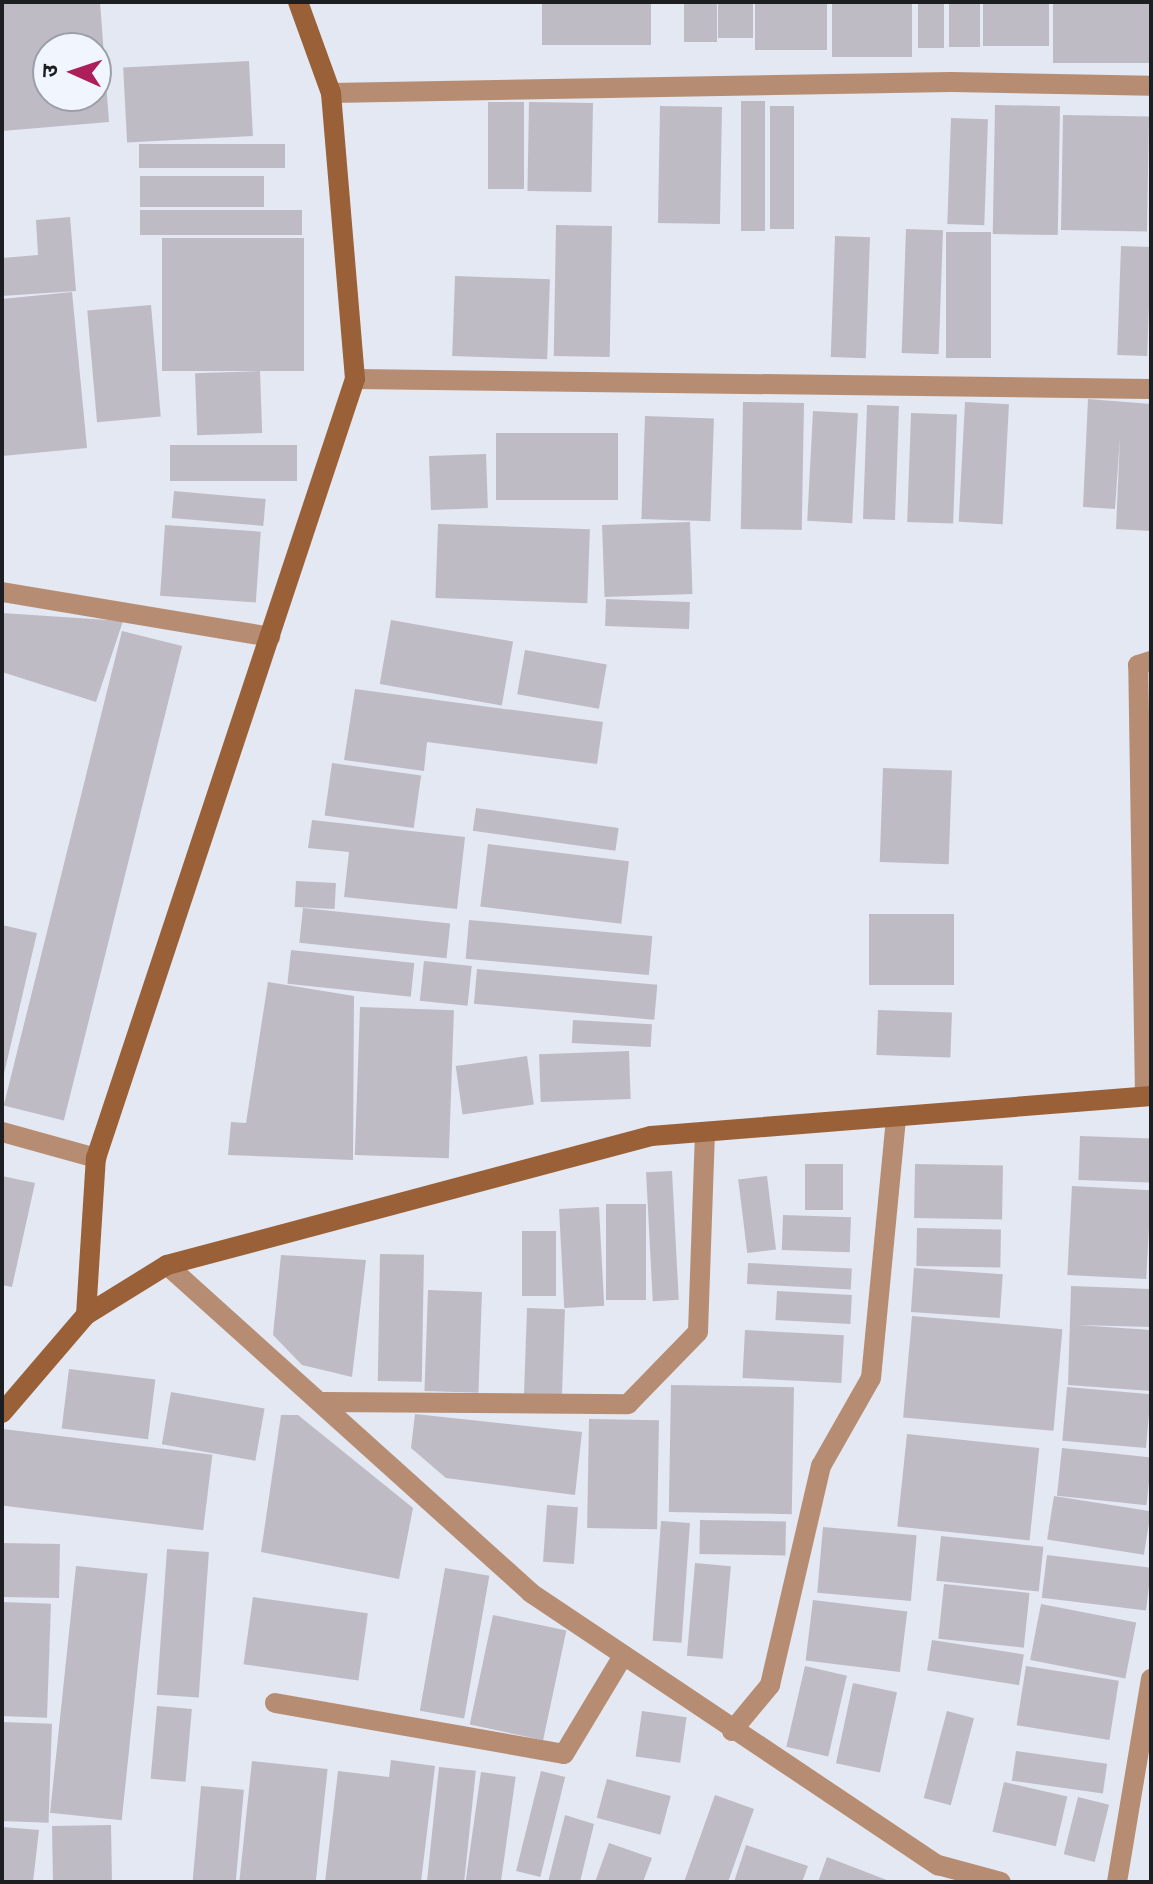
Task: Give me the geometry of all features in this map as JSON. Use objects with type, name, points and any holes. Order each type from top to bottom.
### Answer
[{"type":"street","points":[[86,1315],[96,1158],[355,379],[331,93],[298,2]]},
{"type":"street","points":[[331,93],[951,82],[1151,86]]},
{"type":"street","points":[[355,379],[1151,389]]},
{"type":"street","points":[[2,592],[270,637]]},
{"type":"street","points":[[2,1413],[86,1315],[167,1265],[651,1136],[1148,1096],[1138,665],[1151,661]]},
{"type":"street","points":[[732,1731],[770,1685],[821,1466],[871,1378],[896,1117]]},
{"type":"street","points":[[2,1132],[96,1158]]},
{"type":"street","points":[[323,1402],[628,1404],[698,1332],[705,1132]]},
{"type":"street","points":[[167,1265],[323,1402],[531,1593],[732,1731],[938,1865],[1001,1882]]},
{"type":"street","points":[[275,1703],[564,1754],[623,1656]]},
{"type":"street","points":[[1117,1882],[1143,1776],[1151,1679]]},
{"type":"building","points":[[2,2],[100,2],[102,32],[32,32],[32,112],[108,112],[109,122],[2,131]]},
{"type":"building","points":[[542,2],[651,2],[651,45],[542,45]]},
{"type":"building","points":[[684,2],[717,2],[717,42],[684,42]]},
{"type":"building","points":[[718,2],[753,2],[753,38],[718,38]]},
{"type":"building","points":[[755,2],[827,2],[827,50],[755,50]]},
{"type":"building","points":[[832,2],[912,2],[912,57],[832,57]]},
{"type":"building","points":[[918,2],[944,2],[944,48],[918,48]]},
{"type":"building","points":[[949,2],[980,2],[980,47],[949,47]]},
{"type":"building","points":[[983,2],[1049,2],[1049,46],[983,46]]},
{"type":"building","points":[[1053,2],[1151,2],[1151,63],[1053,63]]},
{"type":"building","points":[[249,61],[253,136],[127,142],[123,68]]},
{"type":"building","points":[[741,101],[765,101],[765,231],[741,231]]},
{"type":"building","points":[[488,102],[524,102],[524,189],[488,189]]},
{"type":"building","points":[[529,102],[593,103],[591,192],[527,191]]},
{"type":"building","points":[[995,105],[1060,106],[1058,235],[993,234]]},
{"type":"building","points":[[660,106],[722,107],[720,224],[658,223]]},
{"type":"building","points":[[770,106],[794,106],[794,229],[770,229]]},
{"type":"building","points":[[1063,115],[1149,117],[1147,231],[1061,230]]},
{"type":"building","points":[[951,118],[988,119],[984,225],[947,224]]},
{"type":"building","points":[[139,144],[285,144],[285,168],[139,168]]},
{"type":"building","points":[[140,176],[264,176],[264,207],[140,207]]},
{"type":"building","points":[[140,210],[302,210],[302,235],[140,235]]},
{"type":"building","points":[[70,217],[76,291],[2,296],[2,258],[38,255],[36,220]]},
{"type":"building","points":[[556,225],[612,226],[610,357],[554,356]]},
{"type":"building","points":[[906,229],[943,230],[939,354],[902,353]]},
{"type":"building","points":[[946,232],[991,232],[991,358],[946,358]]},
{"type":"building","points":[[835,236],[870,237],[866,358],[831,357]]},
{"type":"building","points":[[162,238],[304,238],[304,371],[162,371]]},
{"type":"building","points":[[1121,246],[1151,247],[1147,356],[1117,355]]},
{"type":"building","points":[[455,276],[550,279],[547,359],[452,356]]},
{"type":"building","points":[[72,292],[87,448],[2,456],[2,299]]},
{"type":"building","points":[[151,305],[161,417],[97,422],[87,311]]},
{"type":"building","points":[[260,371],[262,433],[197,435],[195,373]]},
{"type":"building","points":[[1088,399],[1151,404],[1151,531],[1116,529],[1120,437],[1115,509],[1083,507]]},
{"type":"building","points":[[743,402],[804,403],[802,530],[741,529]]},
{"type":"building","points":[[965,402],[1009,404],[1003,524],[959,522]]},
{"type":"building","points":[[867,405],[899,406],[895,520],[863,519]]},
{"type":"building","points":[[813,411],[858,413],[852,523],[807,521]]},
{"type":"building","points":[[911,413],[957,415],[953,524],[907,522]]},
{"type":"building","points":[[645,416],[714,418],[710,521],[641,519]]},
{"type":"building","points":[[496,433],[618,433],[618,500],[496,500]]},
{"type":"building","points":[[170,445],[297,445],[297,481],[170,481]]},
{"type":"building","points":[[486,454],[488,508],[431,510],[429,456]]},
{"type":"building","points":[[174,491],[266,499],[263,526],[172,518]]},
{"type":"building","points":[[690,522],[693,594],[605,597],[602,525]]},
{"type":"building","points":[[438,524],[590,529],[587,603],[435,598]]},
{"type":"building","points":[[165,525],[261,532],[256,603],[160,596]]},
{"type":"building","points":[[606,599],[690,602],[689,629],[605,626]]},
{"type":"building","points":[[2,613],[123,621],[96,702],[2,672]]},
{"type":"building","points":[[391,620],[513,642],[502,706],[380,684]]},
{"type":"building","points":[[122,631],[182,646],[64,1120],[4,1105]]},
{"type":"building","points":[[525,650],[607,664],[599,709],[517,694]]},
{"type":"building","points":[[355,689],[603,722],[597,764],[427,742],[424,771],[344,760]]},
{"type":"building","points":[[332,763],[421,776],[414,828],[325,815]]},
{"type":"building","points":[[883,768],[952,770],[949,864],[880,862]]},
{"type":"building","points":[[476,808],[619,828],[615,851],[473,831]]},
{"type":"building","points":[[312,820],[465,837],[457,909],[344,897],[349,852],[308,848]]},
{"type":"building","points":[[488,844],[629,861],[621,924],[480,907]]},
{"type":"building","points":[[296,881],[336,883],[335,909],[295,907]]},
{"type":"building","points":[[303,908],[450,923],[447,958],[299,943]]},
{"type":"building","points":[[869,914],[954,914],[954,985],[869,985]]},
{"type":"building","points":[[469,920],[652,936],[649,975],[466,959]]},
{"type":"building","points":[[2,925],[37,933],[3,1078],[2,1078]]},
{"type":"building","points":[[291,950],[414,963],[411,997],[287,984]]},
{"type":"building","points":[[424,961],[472,966],[468,1006],[420,1001]]},
{"type":"building","points":[[477,969],[657,985],[654,1020],[474,1004]]},
{"type":"building","points":[[268,982],[354,996],[353,1160],[228,1155],[231,1122],[246,1123]]},
{"type":"building","points":[[360,1007],[454,1010],[449,1158],[355,1155]]},
{"type":"building","points":[[878,1010],[952,1013],[950,1058],[876,1055]]},
{"type":"building","points":[[573,1020],[652,1024],[651,1047],[572,1043]]},
{"type":"building","points":[[629,1051],[631,1099],[541,1102],[539,1054]]},
{"type":"building","points":[[527,1056],[534,1105],[463,1115],[456,1066]]},
{"type":"building","points":[[1080,1136],[1151,1138],[1149,1182],[1078,1180]]},
{"type":"building","points":[[805,1164],[843,1164],[843,1210],[805,1210]]},
{"type":"building","points":[[915,1164],[1003,1166],[1002,1220],[914,1218]]},
{"type":"building","points":[[672,1171],[679,1300],[653,1301],[646,1172]]},
{"type":"building","points":[[2,1176],[35,1183],[12,1287],[2,1285]]},
{"type":"building","points":[[767,1176],[776,1249],[747,1253],[738,1180]]},
{"type":"building","points":[[1072,1186],[1151,1190],[1146,1279],[1067,1275]]},
{"type":"building","points":[[606,1204],[646,1204],[646,1300],[606,1300]]},
{"type":"building","points":[[599,1207],[604,1306],[564,1308],[559,1209]]},
{"type":"building","points":[[783,1215],[851,1217],[850,1252],[782,1250]]},
{"type":"building","points":[[917,1228],[1001,1229],[1000,1267],[916,1266]]},
{"type":"building","points":[[522,1231],[556,1231],[556,1296],[522,1296]]},
{"type":"building","points":[[380,1254],[424,1255],[422,1382],[378,1381]]},
{"type":"building","points":[[281,1255],[366,1260],[352,1377],[302,1365],[273,1335]]},
{"type":"building","points":[[748,1263],[852,1268],[851,1289],[747,1284]]},
{"type":"building","points":[[914,1268],[1003,1274],[1000,1318],[911,1312]]},
{"type":"building","points":[[1071,1286],[1151,1289],[1151,1327],[1077,1325],[1151,1330],[1151,1391],[1068,1385]]},
{"type":"building","points":[[428,1290],[482,1292],[478,1393],[424,1391]]},
{"type":"building","points":[[777,1291],[852,1295],[850,1324],[775,1320]]},
{"type":"building","points":[[527,1308],[565,1309],[562,1396],[524,1395]]},
{"type":"building","points":[[912,1316],[1062,1329],[1054,1431],[903,1418]]},
{"type":"building","points":[[745,1330],[844,1335],[841,1383],[742,1378]]},
{"type":"building","points":[[69,1369],[155,1380],[148,1439],[62,1429]]},
{"type":"building","points":[[671,1385],[794,1387],[792,1514],[669,1512]]},
{"type":"building","points":[[1067,1387],[1151,1394],[1146,1448],[1062,1441]]},
{"type":"building","points":[[171,1392],[265,1408],[255,1461],[162,1444]]},
{"type":"building","points":[[415,1414],[582,1432],[575,1495],[446,1478],[411,1448]]},
{"type":"building","points":[[281,1415],[298,1415],[413,1508],[399,1579],[261,1552]]},
{"type":"building","points":[[589,1419],[659,1420],[657,1529],[587,1528]]},
{"type":"building","points":[[3,1429],[212,1455],[203,1530],[2,1505]]},
{"type":"building","points":[[907,1434],[1039,1448],[1030,1540],[897,1526]]},
{"type":"building","points":[[1062,1448],[1151,1457],[1146,1505],[1057,1496]]},
{"type":"building","points":[[1054,1496],[1151,1511],[1144,1555],[1047,1539]]},
{"type":"building","points":[[547,1505],[578,1507],[574,1564],[543,1562]]},
{"type":"building","points":[[700,1520],[786,1522],[785,1555],[699,1554]]},
{"type":"building","points":[[661,1521],[690,1523],[682,1643],[653,1641]]},
{"type":"building","points":[[823,1527],[917,1535],[911,1601],[817,1593]]},
{"type":"building","points":[[941,1536],[1043,1547],[1039,1592],[936,1581]]},
{"type":"building","points":[[2,1543],[60,1544],[59,1598],[2,1597]]},
{"type":"building","points":[[167,1549],[209,1552],[199,1698],[157,1695]]},
{"type":"building","points":[[1047,1555],[1151,1568],[1146,1610],[1042,1598]]},
{"type":"building","points":[[695,1563],[731,1566],[723,1659],[687,1656]]},
{"type":"building","points":[[76,1566],[148,1574],[122,1820],[50,1813]]},
{"type":"building","points":[[445,1568],[489,1576],[464,1719],[420,1711]]},
{"type":"building","points":[[944,1584],[1030,1593],[1024,1648],[938,1639]]},
{"type":"building","points":[[253,1597],[368,1613],[358,1680],[244,1664]]},
{"type":"building","points":[[813,1600],[907,1612],[900,1672],[806,1661]]},
{"type":"building","points":[[2,1602],[51,1604],[47,1718],[2,1716]]},
{"type":"building","points":[[1041,1604],[1136,1623],[1125,1678],[1030,1660]]},
{"type":"building","points":[[493,1615],[566,1631],[543,1740],[470,1725]]},
{"type":"building","points":[[932,1640],[1024,1655],[1019,1685],[927,1671]]},
{"type":"building","points":[[805,1666],[847,1676],[828,1757],[786,1747]]},
{"type":"building","points":[[1026,1666],[1119,1681],[1109,1740],[1017,1725]]},
{"type":"building","points":[[853,1683],[897,1692],[880,1773],[836,1763]]},
{"type":"building","points":[[157,1706],[192,1709],[186,1782],[151,1779]]},
{"type":"building","points":[[642,1711],[687,1717],[680,1763],[636,1757]]},
{"type":"building","points":[[947,1711],[974,1718],[951,1805],[924,1798]]},
{"type":"building","points":[[2,1722],[52,1724],[49,1823],[2,1821]]},
{"type":"building","points":[[1016,1751],[1107,1764],[1103,1794],[1012,1781]]},
{"type":"building","points":[[391,1760],[435,1766],[421,1882],[325,1882],[338,1771],[389,1777]]},
{"type":"building","points":[[252,1761],[328,1769],[316,1882],[239,1882]]},
{"type":"building","points":[[439,1767],[476,1771],[464,1882],[427,1882]]},
{"type":"building","points":[[541,1771],[565,1777],[540,1877],[516,1871]]},
{"type":"building","points":[[481,1772],[516,1777],[501,1882],[466,1882]]},
{"type":"building","points":[[607,1779],[671,1796],[660,1835],[597,1818]]},
{"type":"building","points":[[1004,1782],[1067,1797],[1056,1846],[993,1832]]},
{"type":"building","points":[[201,1786],[244,1790],[236,1882],[193,1882]]},
{"type":"building","points":[[715,1795],[754,1809],[728,1882],[684,1882]]},
{"type":"building","points":[[1078,1797],[1109,1805],[1095,1862],[1064,1854]]},
{"type":"building","points":[[565,1815],[594,1824],[580,1882],[548,1882]]},
{"type":"building","points":[[111,1825],[112,1882],[53,1882],[52,1826]]},
{"type":"building","points":[[2,1827],[39,1830],[33,1882],[2,1882]]},
{"type":"building","points":[[609,1843],[652,1858],[643,1882],[595,1882]]},
{"type":"building","points":[[746,1845],[808,1866],[802,1882],[734,1882]]},
{"type":"building","points":[[827,1857],[892,1882],[818,1882]]}]
